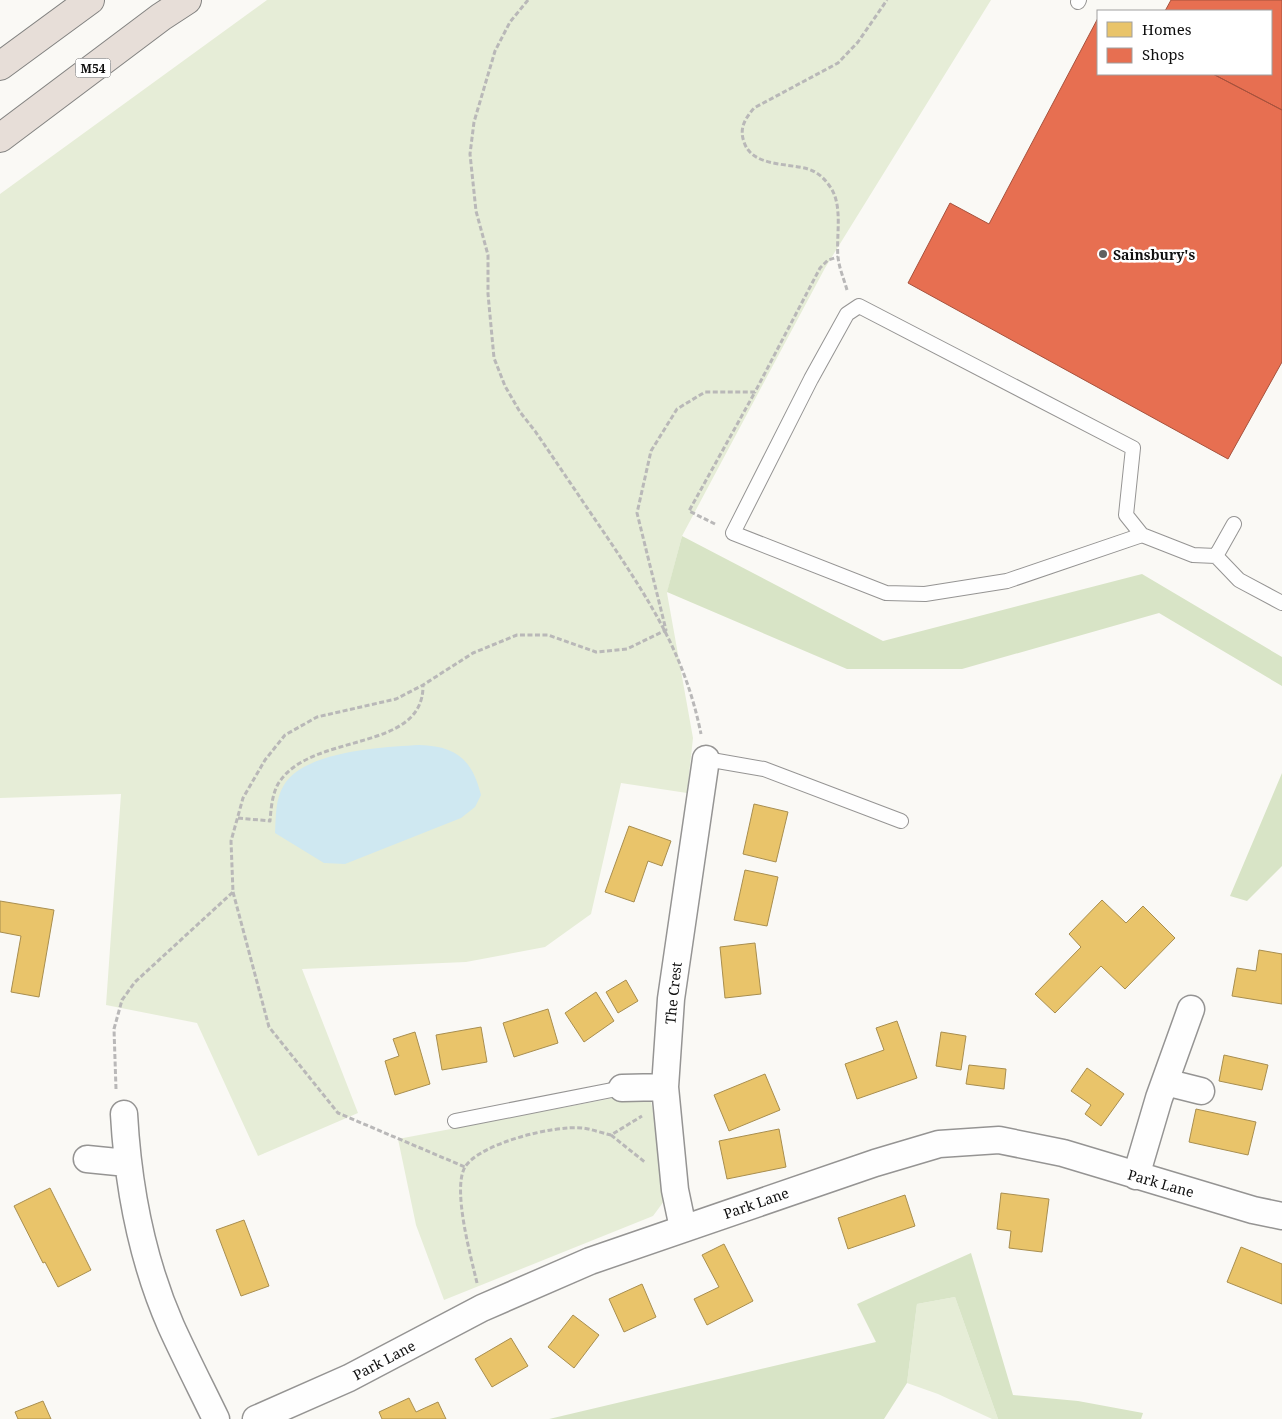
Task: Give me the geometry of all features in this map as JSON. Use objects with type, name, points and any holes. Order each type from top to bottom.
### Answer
[{"type":"highway","points":[[0,66],[90,0]]},
{"type":"highway","name":"M54","points":[[0,138],[161,17],[187,0]]},
{"type":"street","name":"The Crest","points":[[683,1228],[675,1190],[665,1087],[671,998],[706,759]]},
{"type":"street","points":[[1136,1176],[1165,1082],[1191,1009]]},
{"type":"street","points":[[1165,1082],[1201,1091]]},
{"type":"street","points":[[622,1088],[665,1087]]},
{"type":"street","points":[[124,1114],[127,1163],[150,1265],[170,1325],[216,1419]]},
{"type":"street","name":"Park Lane","points":[[256,1419],[349,1378],[482,1308],[590,1261],[875,1163],[939,1144],[999,1140],[1063,1153],[1136,1176],[1282,1216]]},
{"type":"street","points":[[86,1159],[127,1163]]},
{"type":"lane","points":[[1142,535],[1007,581],[925,594],[886,593],[734,533],[811,378],[847,314],[859,306],[1133,448],[1126,515],[1142,535],[1193,555],[1216,556],[1239,580],[1282,603]]},
{"type":"lane","points":[[1216,556],[1234,524]]},
{"type":"lane","points":[[706,759],[764,769],[901,821]]},
{"type":"lane","points":[[455,1121],[622,1088]]},
{"type":"path","points":[[528,0],[510,22],[495,51],[474,122],[470,154],[476,211],[488,255],[488,294],[494,358],[505,386],[520,412],[535,430],[648,598],[666,630]]},
{"type":"path","points":[[854,310],[838,257],[836,208],[833,191],[822,177],[809,169],[760,159],[746,149],[741,135],[744,120],[754,108],[838,63],[858,42],[887,0]]},
{"type":"path","points":[[734,533],[689,511],[755,392],[820,268],[828,260],[838,257]]},
{"type":"path","points":[[706,759],[696,708],[666,630],[638,513],[651,451],[677,409],[705,392],[755,392]]},
{"type":"path","points":[[466,1167],[338,1113],[269,1027],[233,892],[231,841],[243,798],[261,768],[285,735],[317,718],[396,699],[423,685],[473,654],[517,635],[548,635],[596,652],[628,649],[666,630]]},
{"type":"path","points":[[238,818],[270,821],[272,804],[278,785],[290,771],[306,758],[325,750],[365,740],[402,726],[416,712],[424,698],[423,685]]},
{"type":"path","points":[[124,1114],[115,1084],[114,1029],[122,1000],[135,982],[233,892]]},
{"type":"path","points":[[482,1308],[463,1217],[461,1185],[466,1167],[483,1150],[531,1133],[581,1128],[611,1135],[644,1115],[665,1087]]},
{"type":"green space","points":[[267,0],[991,0],[825,268],[682,536],[667,593],[693,738],[687,793],[621,783],[591,914],[545,947],[466,962],[302,969],[358,1113],[258,1156],[197,1023],[106,1005],[121,794],[0,798],[0,194]]},
{"type":"green space","points":[[682,536],[883,641],[1142,574],[1282,657],[1282,686],[1159,613],[962,669],[847,669],[667,592]]},
{"type":"green space","points":[[1282,773],[1282,866],[1247,901],[1230,896]]},
{"type":"green space","points":[[624,1096],[650,1097],[670,1193],[653,1216],[444,1300],[416,1225],[398,1139]]},
{"type":"green space","points":[[971,1253],[1013,1395],[1078,1401],[1143,1413],[1141,1419],[998,1419],[955,1297],[917,1304],[907,1383],[884,1419],[549,1419],[876,1342],[857,1304]]},
{"type":"green space","points":[[955,1297],[998,1419],[992,1419],[938,1394],[907,1383],[917,1304]]},
{"type":"water","points":[[419,745],[443,748],[453,752],[461,757],[473,772],[481,795],[475,807],[461,818],[345,864],[324,863],[275,833],[276,808],[281,790],[294,774],[308,765],[346,753],[386,747]]},
{"type":"building: Homes","points":[[754,804],[788,812],[776,862],[743,854]]},
{"type":"building: Homes","points":[[629,826],[671,841],[662,866],[648,861],[634,902],[605,892]]},
{"type":"building: Homes","points":[[745,870],[778,877],[767,926],[734,920]]},
{"type":"building: Homes","points":[[1102,900],[1126,923],[1143,906],[1175,938],[1125,989],[1101,966],[1055,1013],[1035,994],[1081,947],[1069,934]]},
{"type":"building: Homes","points":[[0,901],[54,910],[39,997],[11,992],[21,936],[0,932]]},
{"type":"building: Homes","points":[[755,943],[761,994],[725,998],[720,947]]},
{"type":"building: Homes","points":[[1259,950],[1282,954],[1282,1004],[1232,996],[1237,968],[1256,971]]},
{"type":"building: Homes","points":[[626,980],[638,1001],[618,1013],[606,992]]},
{"type":"building: Homes","points":[[596,992],[614,1021],[584,1042],[565,1013]]},
{"type":"building: Homes","points":[[548,1009],[558,1043],[514,1057],[503,1023]]},
{"type":"building: Homes","points":[[897,1021],[917,1078],[857,1099],[845,1064],[884,1050],[876,1028]]},
{"type":"building: Homes","points":[[481,1027],[487,1062],[442,1070],[436,1035]]},
{"type":"building: Homes","points":[[415,1032],[430,1084],[395,1095],[385,1061],[399,1056],[393,1039]]},
{"type":"building: Homes","points":[[941,1032],[966,1036],[961,1070],[936,1066]]},
{"type":"building: Homes","points":[[1224,1055],[1268,1065],[1262,1090],[1219,1081]]},
{"type":"building: Homes","points":[[969,1065],[1006,1069],[1004,1089],[966,1084]]},
{"type":"building: Homes","points":[[1087,1068],[1124,1094],[1101,1126],[1085,1114],[1091,1105],[1071,1091]]},
{"type":"building: Homes","points":[[765,1074],[780,1110],[729,1131],[714,1095]]},
{"type":"building: Homes","points":[[1196,1109],[1256,1122],[1248,1155],[1189,1142]]},
{"type":"building: Homes","points":[[779,1129],[786,1167],[727,1179],[719,1141]]},
{"type":"building: Homes","points":[[50,1188],[91,1270],[58,1287],[45,1262],[43,1263],[14,1206]]},
{"type":"building: Homes","points":[[1001,1193],[1049,1199],[1042,1252],[1009,1248],[1011,1231],[997,1229]]},
{"type":"building: Homes","points":[[905,1195],[915,1226],[848,1249],[838,1218]]},
{"type":"building: Homes","points":[[244,1220],[269,1286],[241,1296],[216,1230]]},
{"type":"building: Homes","points":[[724,1244],[753,1301],[707,1325],[694,1299],[719,1287],[702,1255]]},
{"type":"building: Homes","points":[[1241,1247],[1282,1264],[1282,1304],[1227,1282]]},
{"type":"building: Homes","points":[[642,1284],[656,1317],[624,1332],[609,1299]]},
{"type":"building: Homes","points":[[573,1315],[599,1335],[574,1368],[548,1347]]},
{"type":"building: Homes","points":[[511,1338],[528,1366],[492,1387],[475,1359]]},
{"type":"building: Homes","points":[[409,1398],[416,1412],[438,1402],[446,1419],[382,1419],[379,1412]]},
{"type":"building: Homes","points":[[43,1401],[51,1419],[18,1419],[15,1412]]},
{"type":"building: Shops","points":[[1171,0],[1282,0],[1282,110],[1215,75],[1272,75],[1272,10],[1166,10]]},
{"type":"building: Shops","name":"Sainsbury's","points":[[1097,20],[1097,75],[1215,75],[1282,110],[1282,362],[1228,459],[908,283],[950,203],[989,224]]},
{"type":"place","name":"Sainsbury's","points":[[1103,254]]}]
